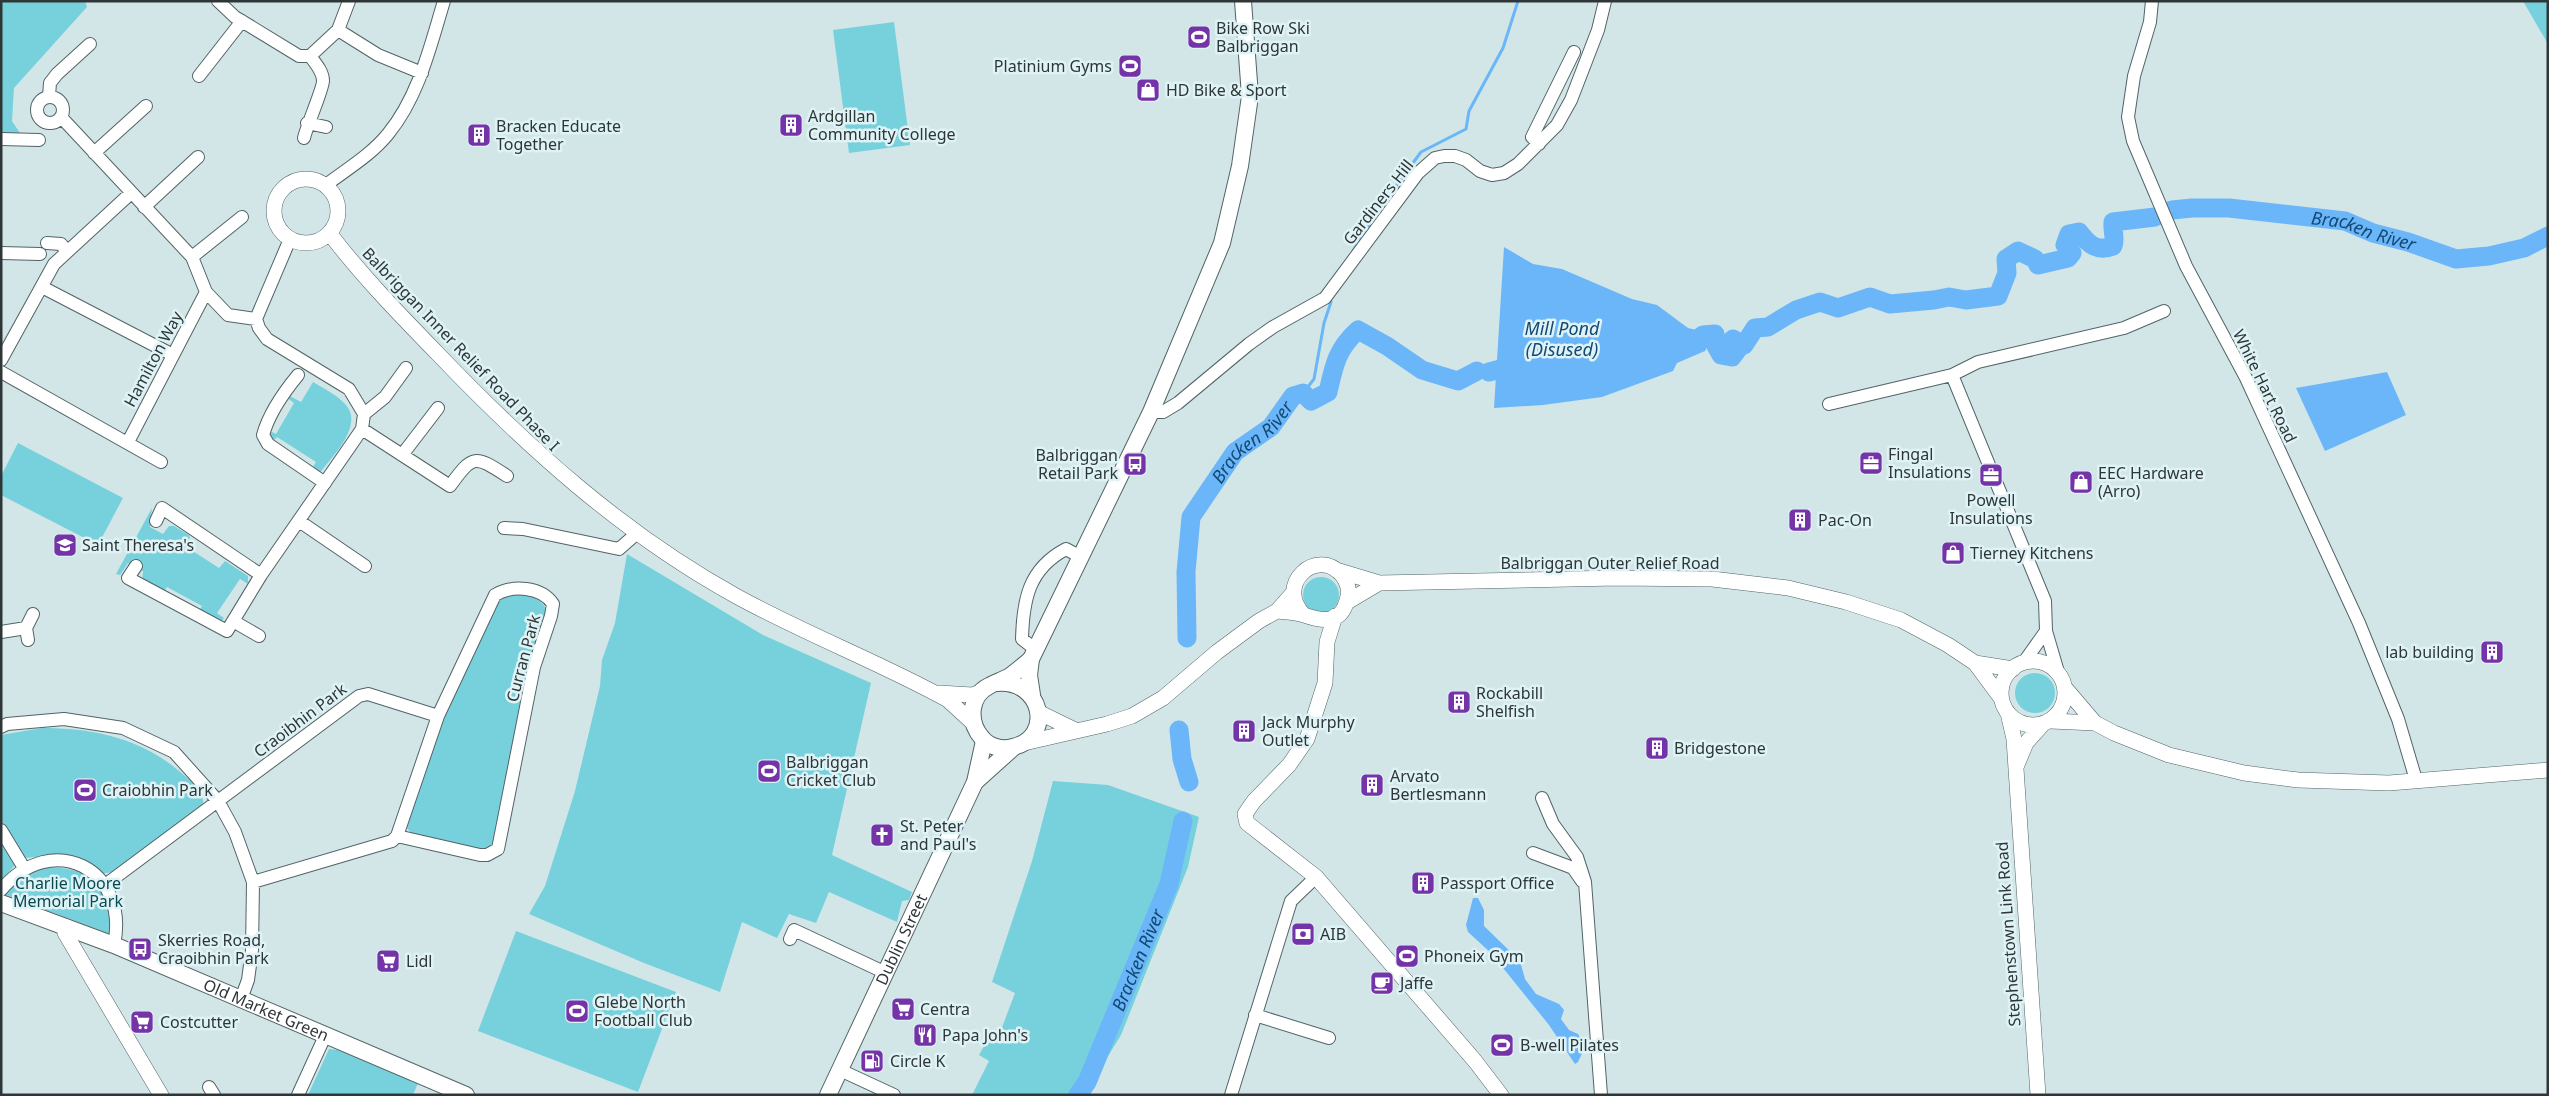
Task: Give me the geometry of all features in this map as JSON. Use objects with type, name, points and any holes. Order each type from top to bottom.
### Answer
[{"type":"main road","points":[[1033,654],[997,683],[981,692],[975,701],[972,722],[984,741],[993,746],[1019,745],[1035,729],[1038,712],[1028,675],[1033,654],[1151,412],[1222,243],[1231,210],[1250,96],[1243,1]]},
{"type":"main road","points":[[997,683],[1017,684],[1032,695]]},
{"type":"main road","name":"Dublin Street","points":[[828,1095],[975,782],[984,741]]},
{"type":"main road","name":"Dublin Street","points":[[975,782],[983,772],[1019,745]]},
{"type":"main road","name":"Old Market Green","points":[[1,903],[114,945],[466,1095]]},
{"type":"street","points":[[218,1],[242,21],[299,56],[310,56],[338,30],[349,1]]},
{"type":"street","points":[[326,184],[367,155],[388,135],[404,111],[422,73],[444,1]]},
{"type":"street","name":"Gardiners Hill","points":[[1151,412],[1163,412],[1178,403],[1249,344],[1278,324],[1328,295],[1418,173],[1435,158],[1455,156],[1492,175],[1504,173],[1518,164],[1557,125],[1571,100],[1598,30],[1605,1]]},
{"type":"street","name":"White Hart Road","points":[[2152,1],[2150,22],[2134,76],[2128,116],[2133,141],[2186,266],[2246,378],[2359,622],[2398,718],[2416,780]]},
{"type":"street","points":[[200,76],[242,21]]},
{"type":"street","points":[[338,30],[378,55],[422,73]]},
{"type":"street","points":[[61,117],[50,123],[39,116],[38,104],[49,96],[50,83],[57,74],[90,44]]},
{"type":"street","points":[[1538,144],[1532,137],[1574,52]]},
{"type":"street","points":[[304,138],[323,82],[321,72],[310,56]]},
{"type":"street","points":[[49,96],[57,98],[62,105],[61,117],[192,256],[206,292],[228,315],[256,318]]},
{"type":"street","points":[[94,153],[146,106]]},
{"type":"street","points":[[308,124],[326,128]]},
{"type":"street","points":[[1,139],[39,140]]},
{"type":"street","points":[[144,207],[198,157]]},
{"type":"street","points":[[306,178],[326,184],[338,203],[339,214],[336,225],[330,234],[321,240],[311,243],[300,243],[290,239],[276,223],[274,213],[279,192],[296,180],[306,178]]},
{"type":"street","points":[[1,360],[54,264],[131,193]]},
{"type":"street","points":[[192,256],[242,217]]},
{"type":"street","name":"Balbriggan Inner Relief Road Phase I","points":[[330,234],[353,264],[390,304],[514,432],[564,477],[636,534],[736,596],[935,692],[948,700],[972,722]]},
{"type":"street","points":[[136,566],[128,578],[227,631],[261,575],[362,428],[364,414],[350,389],[267,339],[259,328],[256,318],[290,239]]},
{"type":"street","points":[[1,253],[61,244],[67,251]]},
{"type":"street","points":[[42,287],[173,356]]},
{"type":"street","name":"Hamilton Way","points":[[128,442],[206,292]]},
{"type":"street","points":[[1829,404],[1952,375],[1978,362],[2124,328],[2164,311]]},
{"type":"street","points":[[364,414],[385,397],[406,368]]},
{"type":"street","points":[[1,372],[161,462]]},
{"type":"street","points":[[298,375],[266,425],[263,435],[268,444],[325,483]]},
{"type":"street","points":[[1952,375],[2045,600],[2046,631],[2058,672],[2066,689],[2095,722],[2169,756],[2244,773],[2298,780],[2356,784],[2548,770]]},
{"type":"street","points":[[402,455],[438,408]]},
{"type":"street","points":[[362,428],[450,486],[469,462],[476,460],[488,464],[507,476]]},
{"type":"street","points":[[156,521],[162,508],[261,575]]},
{"type":"street","points":[[299,521],[365,566]]},
{"type":"street","points":[[504,528],[523,529],[619,549],[636,534]]},
{"type":"street","points":[[1033,654],[1022,639],[1023,606],[1028,590],[1041,570],[1058,554],[1066,549],[1080,556]]},
{"type":"street","points":[[1327,642],[1294,602],[1293,593],[1298,577],[1311,566],[1329,566],[1336,570],[1347,584],[1347,602],[1335,616],[1327,642],[1325,683],[1306,740],[1288,765],[1254,801],[1245,814],[1247,823],[1286,851],[1316,877],[1463,1046],[1501,1095]]},
{"type":"street","name":"Balbriggan Outer Relief Road","points":[[1336,570],[1379,583],[1645,578],[1712,579],[1788,588],[1846,602],[1901,620],[1948,645],[1975,663],[2002,698]]},
{"type":"street","name":"Balbriggan Outer Relief Road","points":[[1347,602],[1379,583]]},
{"type":"street","name":"Curran Park","points":[[524,588],[548,596],[553,604],[551,616],[534,667],[498,849],[480,855],[397,836],[438,716],[495,595],[505,589],[524,588]]},
{"type":"street","points":[[1019,745],[1074,730],[1107,724],[1132,716],[1163,698],[1259,621],[1277,611],[1293,593]]},
{"type":"street","points":[[1277,611],[1326,620],[1335,616]]},
{"type":"street","points":[[1,632],[27,634],[33,614]]},
{"type":"street","points":[[233,621],[259,636]]},
{"type":"street","points":[[2046,631],[2004,681],[2002,698],[2008,713],[2024,724],[2095,722]]},
{"type":"street","points":[[2018,666],[2042,662],[2058,672]]},
{"type":"street","name":"Balbriggan Outer Relief Road","points":[[1975,663],[2018,666]]},
{"type":"street","points":[[2047,722],[2062,708],[2066,689]]},
{"type":"street","name":"Balbriggan Inner Relief Road Phase I","points":[[935,692],[972,695],[981,692]]},
{"type":"street","name":"Craoibhin Park","points":[[105,885],[359,696],[368,694],[438,716]]},
{"type":"street","points":[[1038,712],[1074,730]]},
{"type":"street","name":"Stephenstown Link Road","points":[[2008,713],[2014,739],[2014,771],[2038,1095]]},
{"type":"street","points":[[1,727],[7,724],[64,719],[123,728],[174,752],[218,802],[235,832],[253,882],[252,950],[248,980],[240,999]]},
{"type":"street","name":"Stephenstown Link Road","points":[[2014,771],[2026,743],[2047,722]]},
{"type":"street","points":[[1542,798],[1552,824],[1577,856],[1585,886],[1601,1095]]},
{"type":"street","points":[[1,830],[24,868]]},
{"type":"street","points":[[253,882],[392,841],[397,836]]},
{"type":"street","points":[[1533,853],[1573,868],[1585,886]]},
{"type":"street","points":[[1,890],[24,868],[46,860],[67,860],[88,869],[105,885],[114,908],[116,932],[114,945]]},
{"type":"street","points":[[1231,1095],[1291,901],[1316,877]]},
{"type":"street","points":[[67,927],[65,933],[161,1095]]},
{"type":"street","points":[[790,938],[794,930],[886,973]]},
{"type":"street","points":[[1255,1015],[1329,1038]]},
{"type":"street","points":[[298,1095],[325,1036]]},
{"type":"street","points":[[840,1070],[894,1095]]},
{"type":"green space","points":[[1,1],[85,1],[87,7],[14,88],[12,121],[24,139],[1,139]]},
{"type":"green space","points":[[2523,1],[2548,1],[2548,44]]},
{"type":"green space","points":[[894,22],[910,145],[849,153],[833,30]]},
{"type":"green space","points":[[313,382],[343,402],[349,410],[351,419],[350,429],[345,439],[320,473],[311,470],[316,462],[277,437],[272,443],[268,430],[276,434],[294,403],[287,398],[290,396],[301,402]]},
{"type":"green space","points":[[18,443],[123,498],[98,545],[1,495],[1,476]]},
{"type":"green space","points":[[152,508],[150,527],[163,534],[169,526],[174,526],[189,535],[190,538],[185,546],[219,568],[225,561],[248,576],[248,584],[240,579],[217,613],[224,618],[221,622],[198,613],[202,606],[167,587],[163,594],[142,583],[143,571],[128,563],[120,575],[116,574]]},
{"type":"green space","points":[[627,554],[763,635],[871,683],[832,855],[912,892],[909,900],[902,901],[897,922],[829,892],[816,923],[789,914],[777,938],[742,922],[720,992],[644,963],[529,914],[545,886],[575,791],[600,686],[602,660],[615,623]]},
{"type":"green space","points":[[1321,577],[1333,583],[1339,595],[1333,607],[1321,613],[1309,607],[1303,595],[1309,583]]},
{"type":"green space","points":[[503,595],[528,595],[542,603],[546,609],[493,844],[481,850],[411,833],[406,827],[445,713],[493,606]]},
{"type":"green space","points":[[2039,673],[2046,676],[2052,682],[2055,693],[2054,701],[2046,710],[2039,713],[2031,713],[2024,710],[2016,701],[2015,689],[2018,682],[2027,674]]},
{"type":"green space","name":"Charlie Moore Memorial Park","points":[[42,728],[100,733],[118,738],[153,753],[169,763],[196,785],[201,792],[203,806],[112,872],[102,874],[79,859],[61,854],[25,858],[1,820],[1,735]]},
{"type":"green space","points":[[1053,781],[1108,785],[1199,817],[1188,867],[1121,1035],[1084,1095],[972,1095],[989,1061],[979,1055],[989,1037],[1001,1030],[1015,993],[992,982],[1032,861]]},
{"type":"green space","name":"Charlie Moore Memorial Park","points":[[1,838],[15,865],[1,881]]},
{"type":"green space","name":"Charlie Moore Memorial Park","points":[[42,867],[74,870],[95,881],[102,890],[106,902],[110,934],[6,895],[5,893],[14,882]]},
{"type":"green space","name":"Glebe North Football Club","points":[[516,931],[676,992],[638,1092],[478,1031]]},
{"type":"green space","points":[[329,1049],[338,1050],[418,1083],[413,1095],[308,1095]]},
{"type":"water","name":"Mill Pond (Disused)","points":[[1504,247],[1533,264],[1562,269],[1632,299],[1657,305],[1688,328],[1715,334],[1705,351],[1677,363],[1673,371],[1602,397],[1543,405],[1494,408]]},
{"type":"water","points":[[2387,372],[2406,415],[2325,451],[2296,388]]},
{"type":"water","points":[[1473,898],[1478,898],[1484,910],[1484,926],[1520,961],[1525,979],[1536,994],[1559,1004],[1564,1010],[1561,1019],[1569,1030],[1578,1034],[1585,1047],[1578,1062],[1575,1064],[1549,1025],[1491,953],[1468,932],[1466,925]]},
{"type":"waterway","points":[[1353,251],[1377,212],[1421,152],[1466,129],[1469,111],[1503,48],[1518,1]]},
{"type":"waterway","name":"Bracken River","points":[[2172,210],[2229,208],[2345,221],[2373,233],[2408,242],[2456,259],[2489,256],[2524,248],[2548,236]]},
{"type":"waterway","name":"Bracken River","points":[[1693,343],[1703,335],[1715,334],[1716,346],[1721,355],[1732,357],[1738,349],[1733,339],[1744,345],[1755,328],[1768,327],[1796,310],[1820,302],[1838,308],[1870,297],[1890,304],[1949,297],[1966,300],[1998,296],[2007,273],[2006,259],[2018,251],[2035,259],[2038,265],[2068,258],[2072,253],[2065,245],[2069,234],[2079,232],[2086,241],[2094,246],[2107,248],[2113,246],[2114,243],[2113,222],[2155,217]]},
{"type":"waterway","points":[[1303,393],[1314,379],[1324,323],[1331,302],[1329,298]]},
{"type":"waterway","name":"Bracken River","points":[[1187,638],[1186,572],[1191,517],[1235,452],[1271,427],[1293,396],[1303,393],[1311,401],[1328,392],[1337,358],[1345,344],[1358,330],[1387,346],[1422,370],[1458,381],[1477,371]]},
{"type":"waterway","name":"Bracken River","points":[[1489,372],[1520,364]]},
{"type":"waterway","name":"Bracken River","points":[[1179,730],[1182,759],[1189,782]]},
{"type":"waterway","name":"Bracken River","points":[[1078,1095],[1087,1082],[1169,884],[1183,821]]},
{"type":"place","name":"Bike Row Ski Balbriggan","points":[[1199,37]]},
{"type":"place","name":"Platinium Gyms","points":[[1130,66]]},
{"type":"place","name":"HD Bike & Sport","points":[[1148,90]]},
{"type":"place","name":"Ardgillan Community College","points":[[791,125]]},
{"type":"place","name":"Bracken Educate Together","points":[[479,135]]},
{"type":"place","name":"Fingal Insulations","points":[[1871,463]]},
{"type":"place","name":"Balbriggan Retail Park","points":[[1135,464]]},
{"type":"place","name":"Powell Insulations","points":[[1991,475]]},
{"type":"place","name":"EEC Hardware (Arro)","points":[[2081,482]]},
{"type":"place","name":"Pac-On","points":[[1800,520]]},
{"type":"place","name":"Saint Theresa's","points":[[65,545]]},
{"type":"place","name":"Tierney Kitchens","points":[[1953,553]]},
{"type":"place","name":"lab building","points":[[2492,652]]},
{"type":"place","name":"Rockabill Shelfish","points":[[1459,702]]},
{"type":"place","name":"Jack Murphy Outlet","points":[[1244,731]]},
{"type":"place","name":"Bridgestone","points":[[1657,748]]},
{"type":"place","name":"Balbriggan Cricket Club","points":[[769,771]]},
{"type":"place","name":"Arvato Bertlesmann","points":[[1372,785]]},
{"type":"place","name":"Craiobhin Park","points":[[85,790]]},
{"type":"place","name":"St. Peter and Paul's","points":[[882,835]]},
{"type":"place","name":"Passport Office","points":[[1423,883]]},
{"type":"place","name":"AIB","points":[[1303,934]]},
{"type":"place","name":"Skerries Road, Craoibhin Park","points":[[140,949]]},
{"type":"place","name":"Phoneix Gym","points":[[1407,956]]},
{"type":"place","name":"Lidl","points":[[388,961]]},
{"type":"place","name":"Jaffe","points":[[1382,983]]},
{"type":"place","name":"Centra","points":[[903,1009]]},
{"type":"place","name":"Glebe North Football Club","points":[[577,1011]]},
{"type":"place","name":"Costcutter","points":[[142,1022]]},
{"type":"place","name":"Papa John's","points":[[925,1035]]},
{"type":"place","name":"B-well Pilates","points":[[1502,1045]]},
{"type":"place","name":"Circle K","points":[[872,1061]]}]
